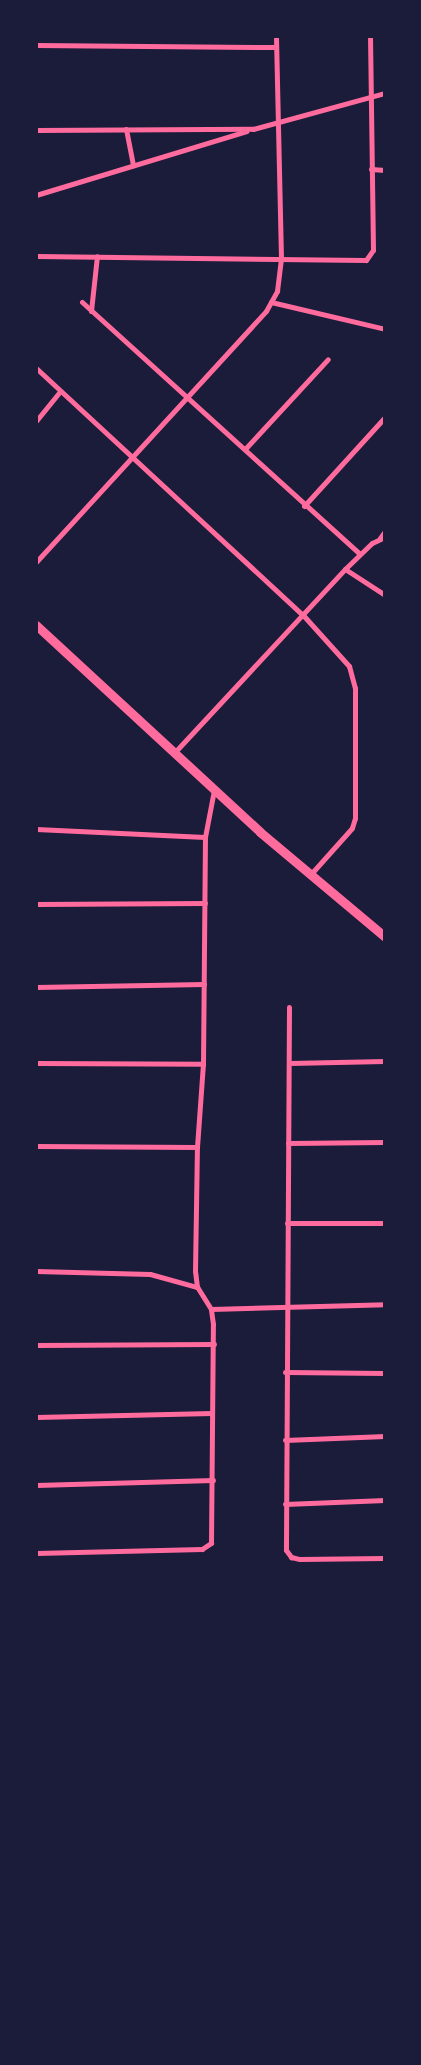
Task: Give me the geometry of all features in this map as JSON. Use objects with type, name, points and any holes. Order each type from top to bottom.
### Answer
[{"type":"street","points":[[36,562],[271,302],[281,278],[276,36]]},
{"type":"street","points":[[36,256],[281,258],[357,261],[371,257],[370,36]]},
{"type":"street","points":[[36,45],[276,47]]},
{"type":"street","points":[[36,195],[253,129],[278,125],[385,93]]},
{"type":"street","points":[[36,130],[126,128],[253,129]]},
{"type":"street","points":[[126,128],[133,165]]},
{"type":"street","points":[[371,169],[385,170]]},
{"type":"street","points":[[91,311],[97,256]]},
{"type":"street","points":[[82,302],[245,449],[304,506],[360,554]]},
{"type":"street","points":[[271,302],[385,329]]},
{"type":"street","points":[[245,449],[328,359]]},
{"type":"street","points":[[36,368],[129,457],[303,615],[349,666],[355,688],[355,818],[352,828],[310,875]]},
{"type":"street","points":[[36,420],[60,390]]},
{"type":"street","points":[[304,506],[385,417]]},
{"type":"street","points":[[174,754],[345,569],[360,554],[382,537],[385,531]]},
{"type":"street","points":[[345,569],[385,595]]},
{"type":"street","points":[[36,625],[214,790],[310,875],[385,936]]},
{"type":"street","points":[[36,1553],[208,1547],[213,1534],[212,1413],[214,1344],[210,1309],[197,1287],[195,1271],[197,1147],[204,984],[205,838],[214,790]]},
{"type":"street","points":[[36,829],[205,838]]},
{"type":"street","points":[[36,904],[205,904]]},
{"type":"street","points":[[36,987],[204,984]]},
{"type":"street","points":[[290,1007],[286,1223],[285,1542],[291,1557],[385,1558]]},
{"type":"street","points":[[289,1063],[385,1061]]},
{"type":"street","points":[[36,1063],[202,1064]]},
{"type":"street","points":[[288,1144],[385,1142]]},
{"type":"street","points":[[36,1146],[197,1147]]},
{"type":"street","points":[[286,1223],[385,1223]]},
{"type":"street","points":[[36,1271],[150,1274],[197,1287]]},
{"type":"street","points":[[210,1309],[385,1304]]},
{"type":"street","points":[[36,1345],[214,1344]]},
{"type":"street","points":[[285,1372],[385,1373]]},
{"type":"street","points":[[36,1417],[212,1413]]},
{"type":"street","points":[[285,1440],[385,1436]]},
{"type":"street","points":[[36,1486],[213,1480]]},
{"type":"street","points":[[285,1504],[385,1500]]}]
